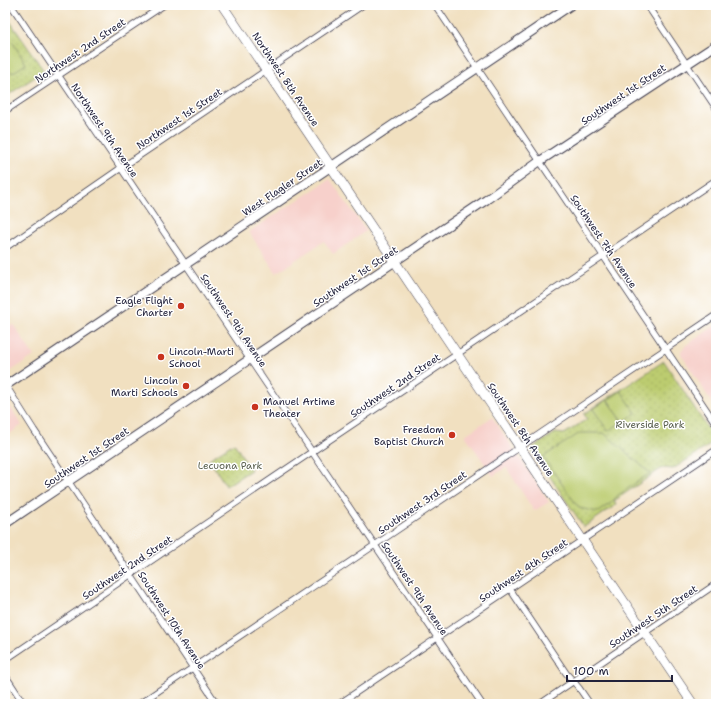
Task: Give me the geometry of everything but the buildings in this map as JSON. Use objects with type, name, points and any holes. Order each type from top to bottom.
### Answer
[{"type":"main road","name":"Northwest 8th Avenue","points":[[222,5],[331,166]]},
{"type":"main road","name":"West Flagler Street","points":[[5,385],[571,5]]},
{"type":"main road","name":"Southwest 1st Street","points":[[5,524],[486,200],[540,161],[716,45]]},
{"type":"main road","name":"Southwest 8th Avenue","points":[[331,166],[693,704]]},
{"type":"street","name":"Northwest 9th Avenue","points":[[11,5],[185,264]]},
{"type":"street","name":"Northwest 2nd Street","points":[[5,111],[164,5]]},
{"type":"street","name":"Northwest 1st Street","points":[[5,248],[120,168],[267,71],[363,5]]},
{"type":"street","name":"Southwest 7th Avenue","points":[[435,5],[716,424]]},
{"type":"street","points":[[647,5],[716,108]]},
{"type":"street","name":"Southwest 2nd Street","points":[[5,660],[716,180]]},
{"type":"street","name":"Southwest 9th Avenue","points":[[185,264],[482,704]]},
{"type":"street","name":"Southwest 3rd Street","points":[[139,704],[716,315]]},
{"type":"street","name":"Southwest 10th Avenue","points":[[5,385],[216,704]]},
{"type":"street","name":"Southwest 4th Street","points":[[339,704],[716,450]]},
{"type":"street","name":"Southwest 5th Street","points":[[540,704],[716,584]]},
{"type":"street","points":[[510,589],[566,673],[590,704]]},
{"type":"street","points":[[5,675],[24,704]]},
{"type":"shaded area","points":[[330,179],[366,231],[333,254],[324,241],[276,273],[249,232]]},
{"type":"shaded area","points":[[13,324],[34,356],[5,375],[5,329]]},
{"type":"shaded area","points":[[716,325],[716,409],[681,354],[681,351],[685,346]]},
{"type":"shaded area","points":[[5,399],[22,425],[5,437]]},
{"type":"shaded area","points":[[492,417],[549,502],[534,511],[506,467],[493,476],[465,435]]},
{"type":"green space","points":[[5,14],[44,71],[5,97]]},
{"type":"green space","points":[[12,41],[26,64],[12,73],[5,63],[5,46]]},
{"type":"green space","name":"Riverside Park","points":[[664,361],[716,441],[673,469],[662,468],[614,501],[616,505],[584,527],[531,449],[555,433],[564,434],[587,419],[584,414]]},
{"type":"green space","points":[[621,391],[636,413],[623,422],[608,400]]},
{"type":"green space","points":[[607,400],[622,422],[608,431],[593,409]]},
{"type":"green space","points":[[580,433],[604,433],[650,473],[617,496],[611,503],[598,512],[579,508],[543,457]]},
{"type":"green space","name":"Lecuona Park","points":[[234,443],[251,470],[226,486],[209,459]]},
{"type":"place","name":"Eagle Flight Charter","points":[[181,306]]},
{"type":"place","name":"Lincoln-Marti School","points":[[161,357]]},
{"type":"place","name":"Lincoln Marti Schools","points":[[186,386]]},
{"type":"place","name":"Manuel Artime Theater","points":[[255,407]]},
{"type":"place","name":"Freedom Baptist Church","points":[[452,435]]}]
